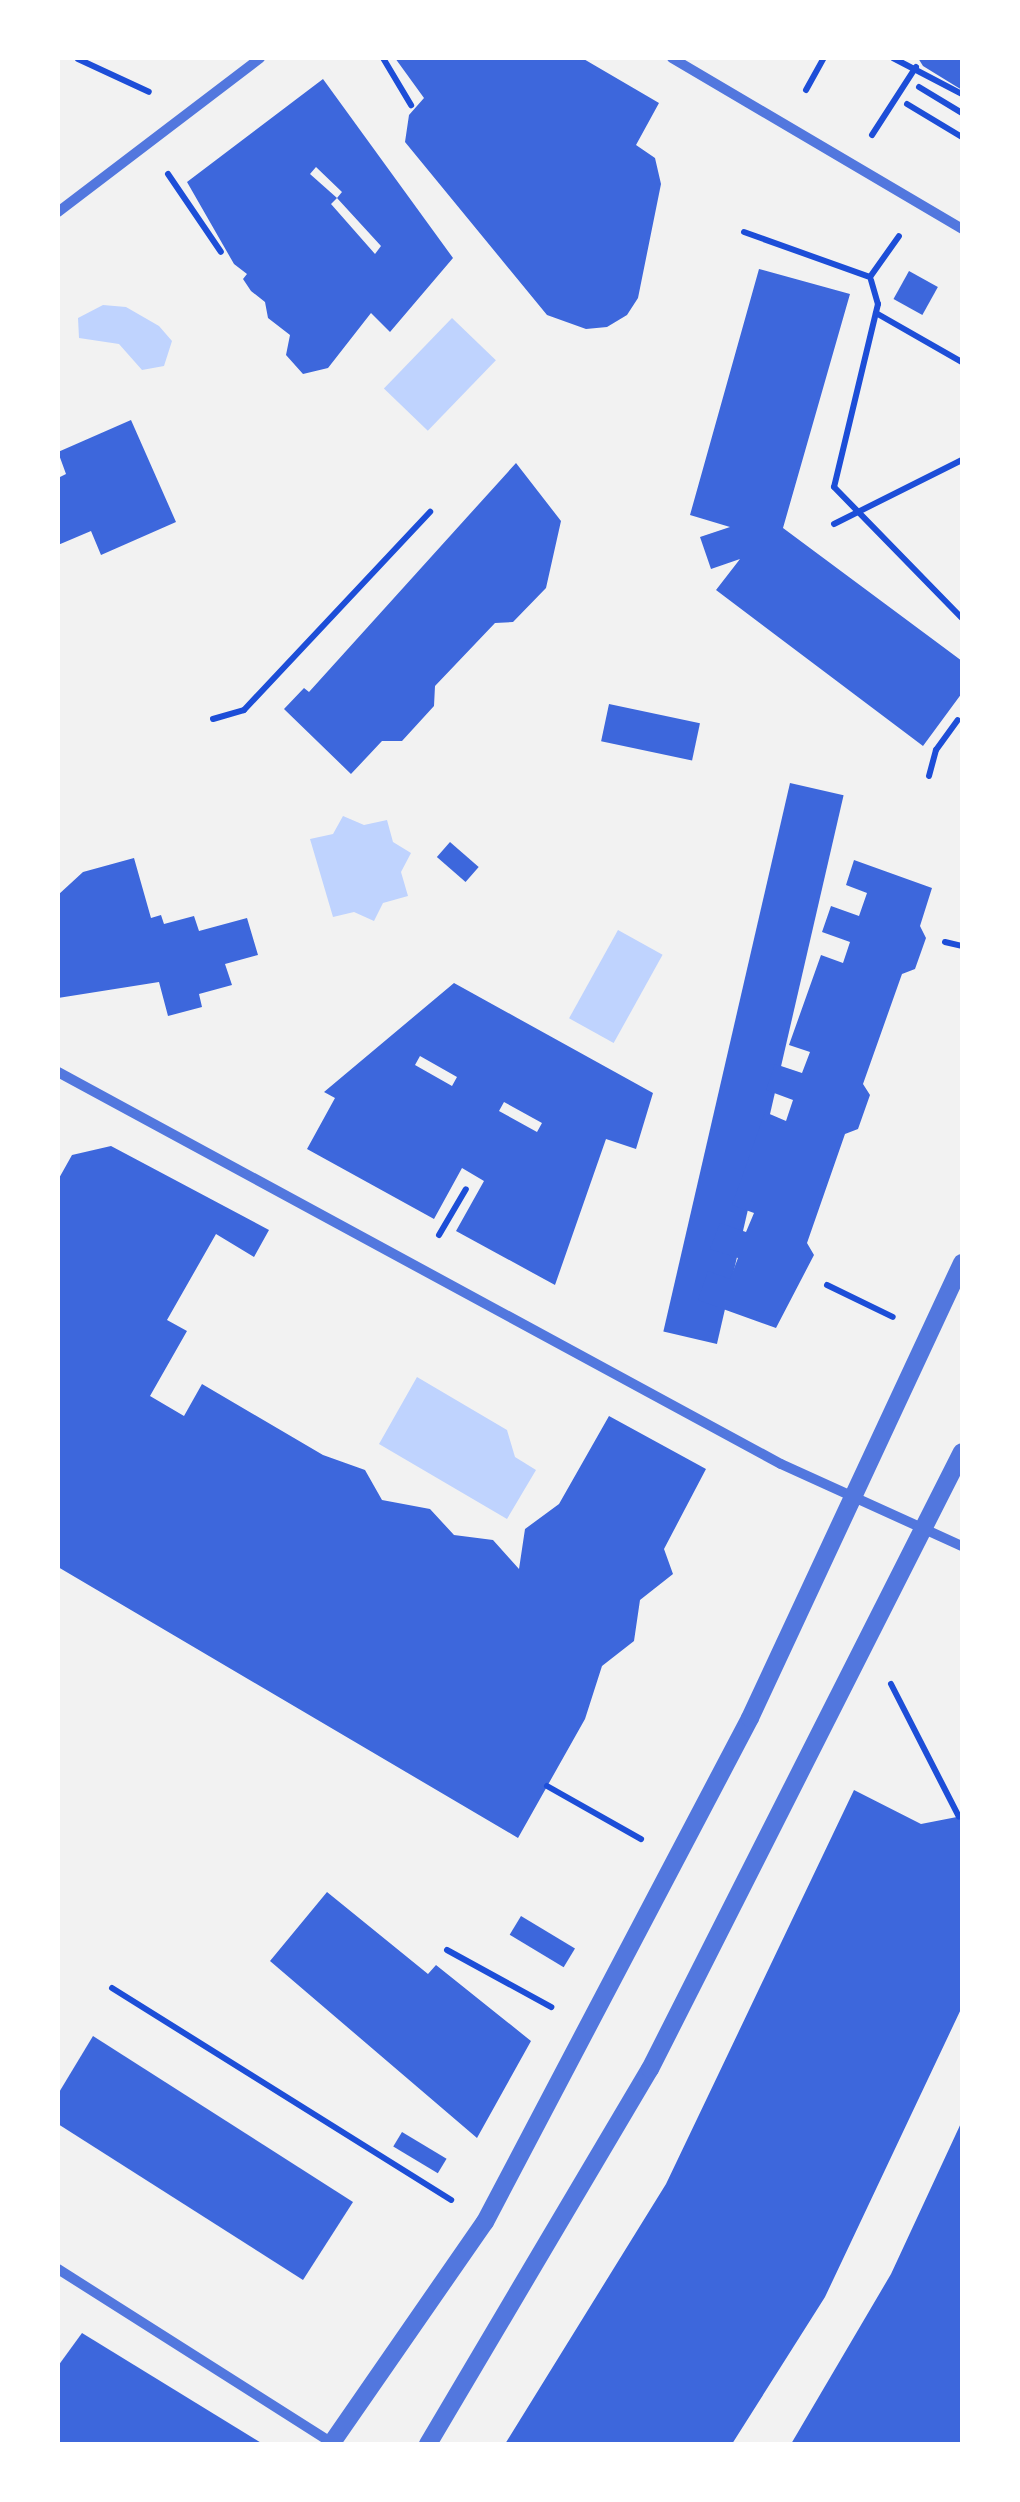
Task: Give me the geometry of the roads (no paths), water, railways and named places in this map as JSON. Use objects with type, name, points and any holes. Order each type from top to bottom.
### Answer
[{"type":"street","points":[[58,212],[260,58]]},
{"type":"street","points":[[672,58],[962,229]]},
{"type":"street","points":[[58,1072],[781,1464],[962,1546]]},
{"type":"street","points":[[58,2270],[333,2444],[485,2222],[677,1859],[856,1495],[962,1263]]},
{"type":"street","points":[[428,2444],[650,2070],[870,1643],[962,1452]]},
{"type":"water","points":[[103,305],[126,307],[159,326],[172,341],[164,366],[142,370],[119,344],[79,338],[78,318]]},
{"type":"water","points":[[452,318],[496,360],[428,431],[384,388]]},
{"type":"water","points":[[343,816],[364,825],[387,820],[393,842],[411,853],[401,872],[408,896],[383,903],[374,921],[354,912],[333,917],[310,839],[333,834]]},
{"type":"water","points":[[618,930],[663,955],[614,1043],[569,1018]]},
{"type":"water","points":[[417,1377],[507,1430],[515,1457],[536,1470],[507,1519],[379,1444]]}]
